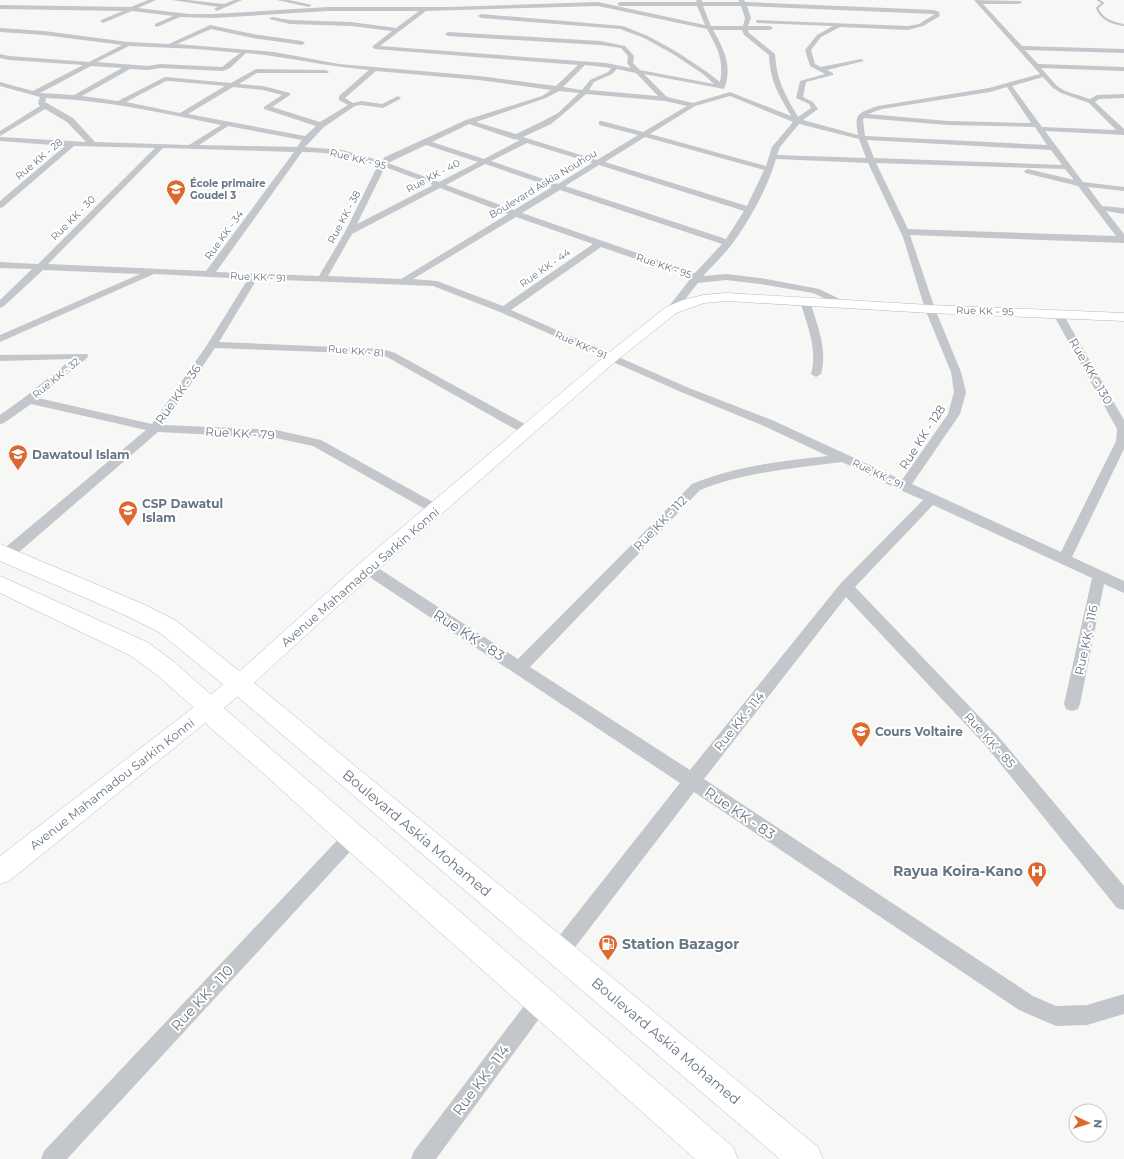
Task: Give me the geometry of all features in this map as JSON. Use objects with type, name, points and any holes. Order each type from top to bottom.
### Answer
[{"type":"main road","name":"Boulevard Askia Mohamed","points":[[3,554],[135,610],[167,626],[239,684],[806,1159]]},
{"type":"main road","points":[[0,584],[139,649],[165,668],[210,707],[217,718],[721,1159]]},
{"type":"street","points":[[1,7],[12,0]]},
{"type":"street","points":[[103,20],[153,0]]},
{"type":"street","points":[[175,0],[225,6]]},
{"type":"street","points":[[202,16],[239,0]]},
{"type":"street","points":[[280,0],[328,9],[354,2]]},
{"type":"street","points":[[977,1],[1019,2],[1018,0]]},
{"type":"street","points":[[494,1],[556,5]]},
{"type":"street","points":[[977,1],[1055,87],[1063,92],[1091,102],[1124,132]]},
{"type":"street","points":[[104,8],[118,2]]},
{"type":"street","points":[[312,6],[324,2]]},
{"type":"street","points":[[369,9],[386,2]]},
{"type":"street","points":[[1,7],[130,9],[179,15],[202,16],[328,9],[540,7],[597,2],[742,2],[937,12],[938,15],[921,26],[914,27],[748,20]]},
{"type":"street","points":[[597,2],[630,12],[709,28],[770,28]]},
{"type":"street","points":[[657,2],[668,20]]},
{"type":"street","points":[[699,2],[709,28],[721,46],[726,64],[722,88]]},
{"type":"street","points":[[742,2],[746,10],[748,20],[745,28],[746,34],[772,54],[774,72],[778,87],[797,121]]},
{"type":"street","points":[[469,8],[466,14],[612,26],[630,30],[656,42],[705,73],[730,94],[797,121],[862,138],[1053,148]]},
{"type":"street","points":[[425,9],[375,46],[424,52],[583,64],[593,61],[722,88]]},
{"type":"street","points":[[142,16],[155,12]]},
{"type":"street","points":[[624,17],[630,12]]},
{"type":"street","points":[[157,25],[179,15]]},
{"type":"street","points":[[232,15],[290,22],[351,24],[395,30]]},
{"type":"street","points":[[601,40],[618,21]]},
{"type":"street","points":[[671,310],[728,243],[749,210],[769,169],[776,147],[797,121],[814,109],[811,103],[799,98],[803,82],[831,74],[812,64],[808,50],[819,36],[839,24]]},
{"type":"street","points":[[169,46],[210,27],[253,36],[302,43]]},
{"type":"street","points":[[0,30],[44,33],[128,44],[299,57],[340,66],[479,78],[584,92],[665,99],[693,105],[730,94]]},
{"type":"street","points":[[448,34],[601,40],[617,45],[626,50],[631,56],[630,63],[665,99]]},
{"type":"street","points":[[34,93],[128,44]]},
{"type":"street","points":[[1021,48],[1124,51]]},
{"type":"street","points":[[0,56],[89,64],[223,69],[228,67],[244,52]]},
{"type":"street","points":[[820,68],[861,61]]},
{"type":"street","points":[[383,164],[397,155],[469,122],[539,99],[558,88],[583,64]]},
{"type":"street","points":[[75,97],[130,66]]},
{"type":"street","points":[[316,76],[340,66]]},
{"type":"street","points":[[516,137],[548,122],[560,114],[584,92],[592,81],[610,73],[616,66]]},
{"type":"street","points":[[1036,66],[1124,70]]},
{"type":"street","points":[[375,69],[342,96],[341,99],[352,105],[361,103],[383,106],[398,98]]},
{"type":"street","points":[[183,114],[236,85],[258,71],[326,72]]},
{"type":"street","points":[[861,116],[867,111],[880,107],[954,97],[1009,86],[1044,75]]},
{"type":"street","points":[[120,103],[167,79],[266,88],[287,94],[266,108],[321,125]]},
{"type":"street","points":[[0,84],[44,96],[75,97],[120,103],[307,139]]},
{"type":"street","points":[[1009,86],[1066,167],[1122,235]]},
{"type":"street","points":[[44,96],[41,102],[44,106],[70,120],[92,144]]},
{"type":"street","points":[[1091,102],[1097,97],[1124,96]]},
{"type":"street","name":"Rue KK - 34","points":[[209,274],[307,139],[321,125],[352,105]]},
{"type":"street","name":"Boulevard Askia Nouhou","points":[[404,281],[693,105]]},
{"type":"street","points":[[0,134],[44,106]]},
{"type":"street","points":[[253,128],[290,116]]},
{"type":"street","points":[[861,116],[948,123],[1124,132]]},
{"type":"street","name":"Rue KK - 128","points":[[861,116],[859,120],[862,138],[870,159],[905,232],[930,309],[956,372],[960,392],[954,414],[904,487]]},
{"type":"street","points":[[469,122],[749,210]]},
{"type":"street","points":[[190,147],[228,123]]},
{"type":"street","points":[[602,123],[769,169]]},
{"type":"street","name":"Rue KK - 95","points":[[0,139],[72,144],[332,151],[383,164],[515,214],[696,279]]},
{"type":"street","name":"Rue KK - 40","points":[[349,232],[526,140]]},
{"type":"street","points":[[425,142],[728,243]]},
{"type":"street","name":"Rue KK - 28","points":[[0,205],[72,144]]},
{"type":"street","name":"Rue KK - 30","points":[[0,305],[40,267],[160,146]]},
{"type":"street","points":[[772,157],[870,159],[1066,167]]},
{"type":"street","name":"Rue KK - 38","points":[[322,280],[349,232],[383,164]]},
{"type":"street","points":[[1001,164],[1080,184],[1124,189]]},
{"type":"street","points":[[1099,208],[1124,211]]},
{"type":"street","points":[[905,232],[1122,235]]},
{"type":"street","name":"Rue KK - 44","points":[[504,310],[599,244]]},
{"type":"street","name":"Rue KK - 91","points":[[0,265],[322,280],[434,283],[504,310],[611,358],[768,423],[904,487],[1124,587]]},
{"type":"street","points":[[0,339],[153,272]]},
{"type":"street","name":"Rue KK - 36","points":[[3,554],[155,428],[212,345],[254,276]]},
{"type":"street","points":[[696,279],[726,277],[760,281],[816,291],[841,303]]},
{"type":"street","name":"Rue KK - 95","points":[[726,297],[930,309],[1124,317]]},
{"type":"street","name":"Avenue Mahamadou Sarkin Konni","points":[[0,872],[239,684],[367,568],[437,510],[611,358],[671,310],[703,299],[726,297]]},
{"type":"street","points":[[805,301],[818,348],[819,366],[816,374]]},
{"type":"street","name":"Rue KK - 130","points":[[1058,314],[1123,429],[1122,441],[1064,560]]},
{"type":"street","name":"Rue KK - 81","points":[[212,345],[379,351],[391,355],[528,431]]},
{"type":"street","name":"Rue KK - 32","points":[[0,358],[83,356],[29,400],[0,420]]},
{"type":"street","name":"Rue KK - 79","points":[[29,400],[155,428],[276,434],[317,443],[437,510]]},
{"type":"street","name":"Rue KK - 112","points":[[519,668],[696,486],[715,478],[739,472],[843,458]]},
{"type":"street","name":"Rue KK - 114","points":[[559,952],[846,587],[931,499]]},
{"type":"street","name":"Rue KK - 83","points":[[367,568],[692,781],[1026,1004],[1056,1016],[1086,1015],[1124,1004]]},
{"type":"street","name":"Rue KK - 116","points":[[1072,704],[1099,576]]},
{"type":"street","name":"Rue KK - 85","points":[[846,587],[992,741],[1124,901]]},
{"type":"street","name":"Rue KK - 110","points":[[52,1159],[352,837]]},
{"type":"street","name":"Rue KK - 114","points":[[422,1159],[540,1001]]},
{"type":"waterway","points":[[1098,0],[1103,3],[1097,8],[1105,18],[1112,22],[1124,25]]},
{"type":"place","name":"École primaire Goudel 3","points":[[176,206]]},
{"type":"place","name":"Dawatoul Islam","points":[[18,471]]},
{"type":"place","name":"CSP Dawatul Islam","points":[[128,527]]},
{"type":"place","name":"Cours Voltaire","points":[[861,748]]},
{"type":"place","name":"Rayua Koira-Kano","points":[[1037,888]]},
{"type":"place","name":"Station Bazagor","points":[[608,961]]}]
